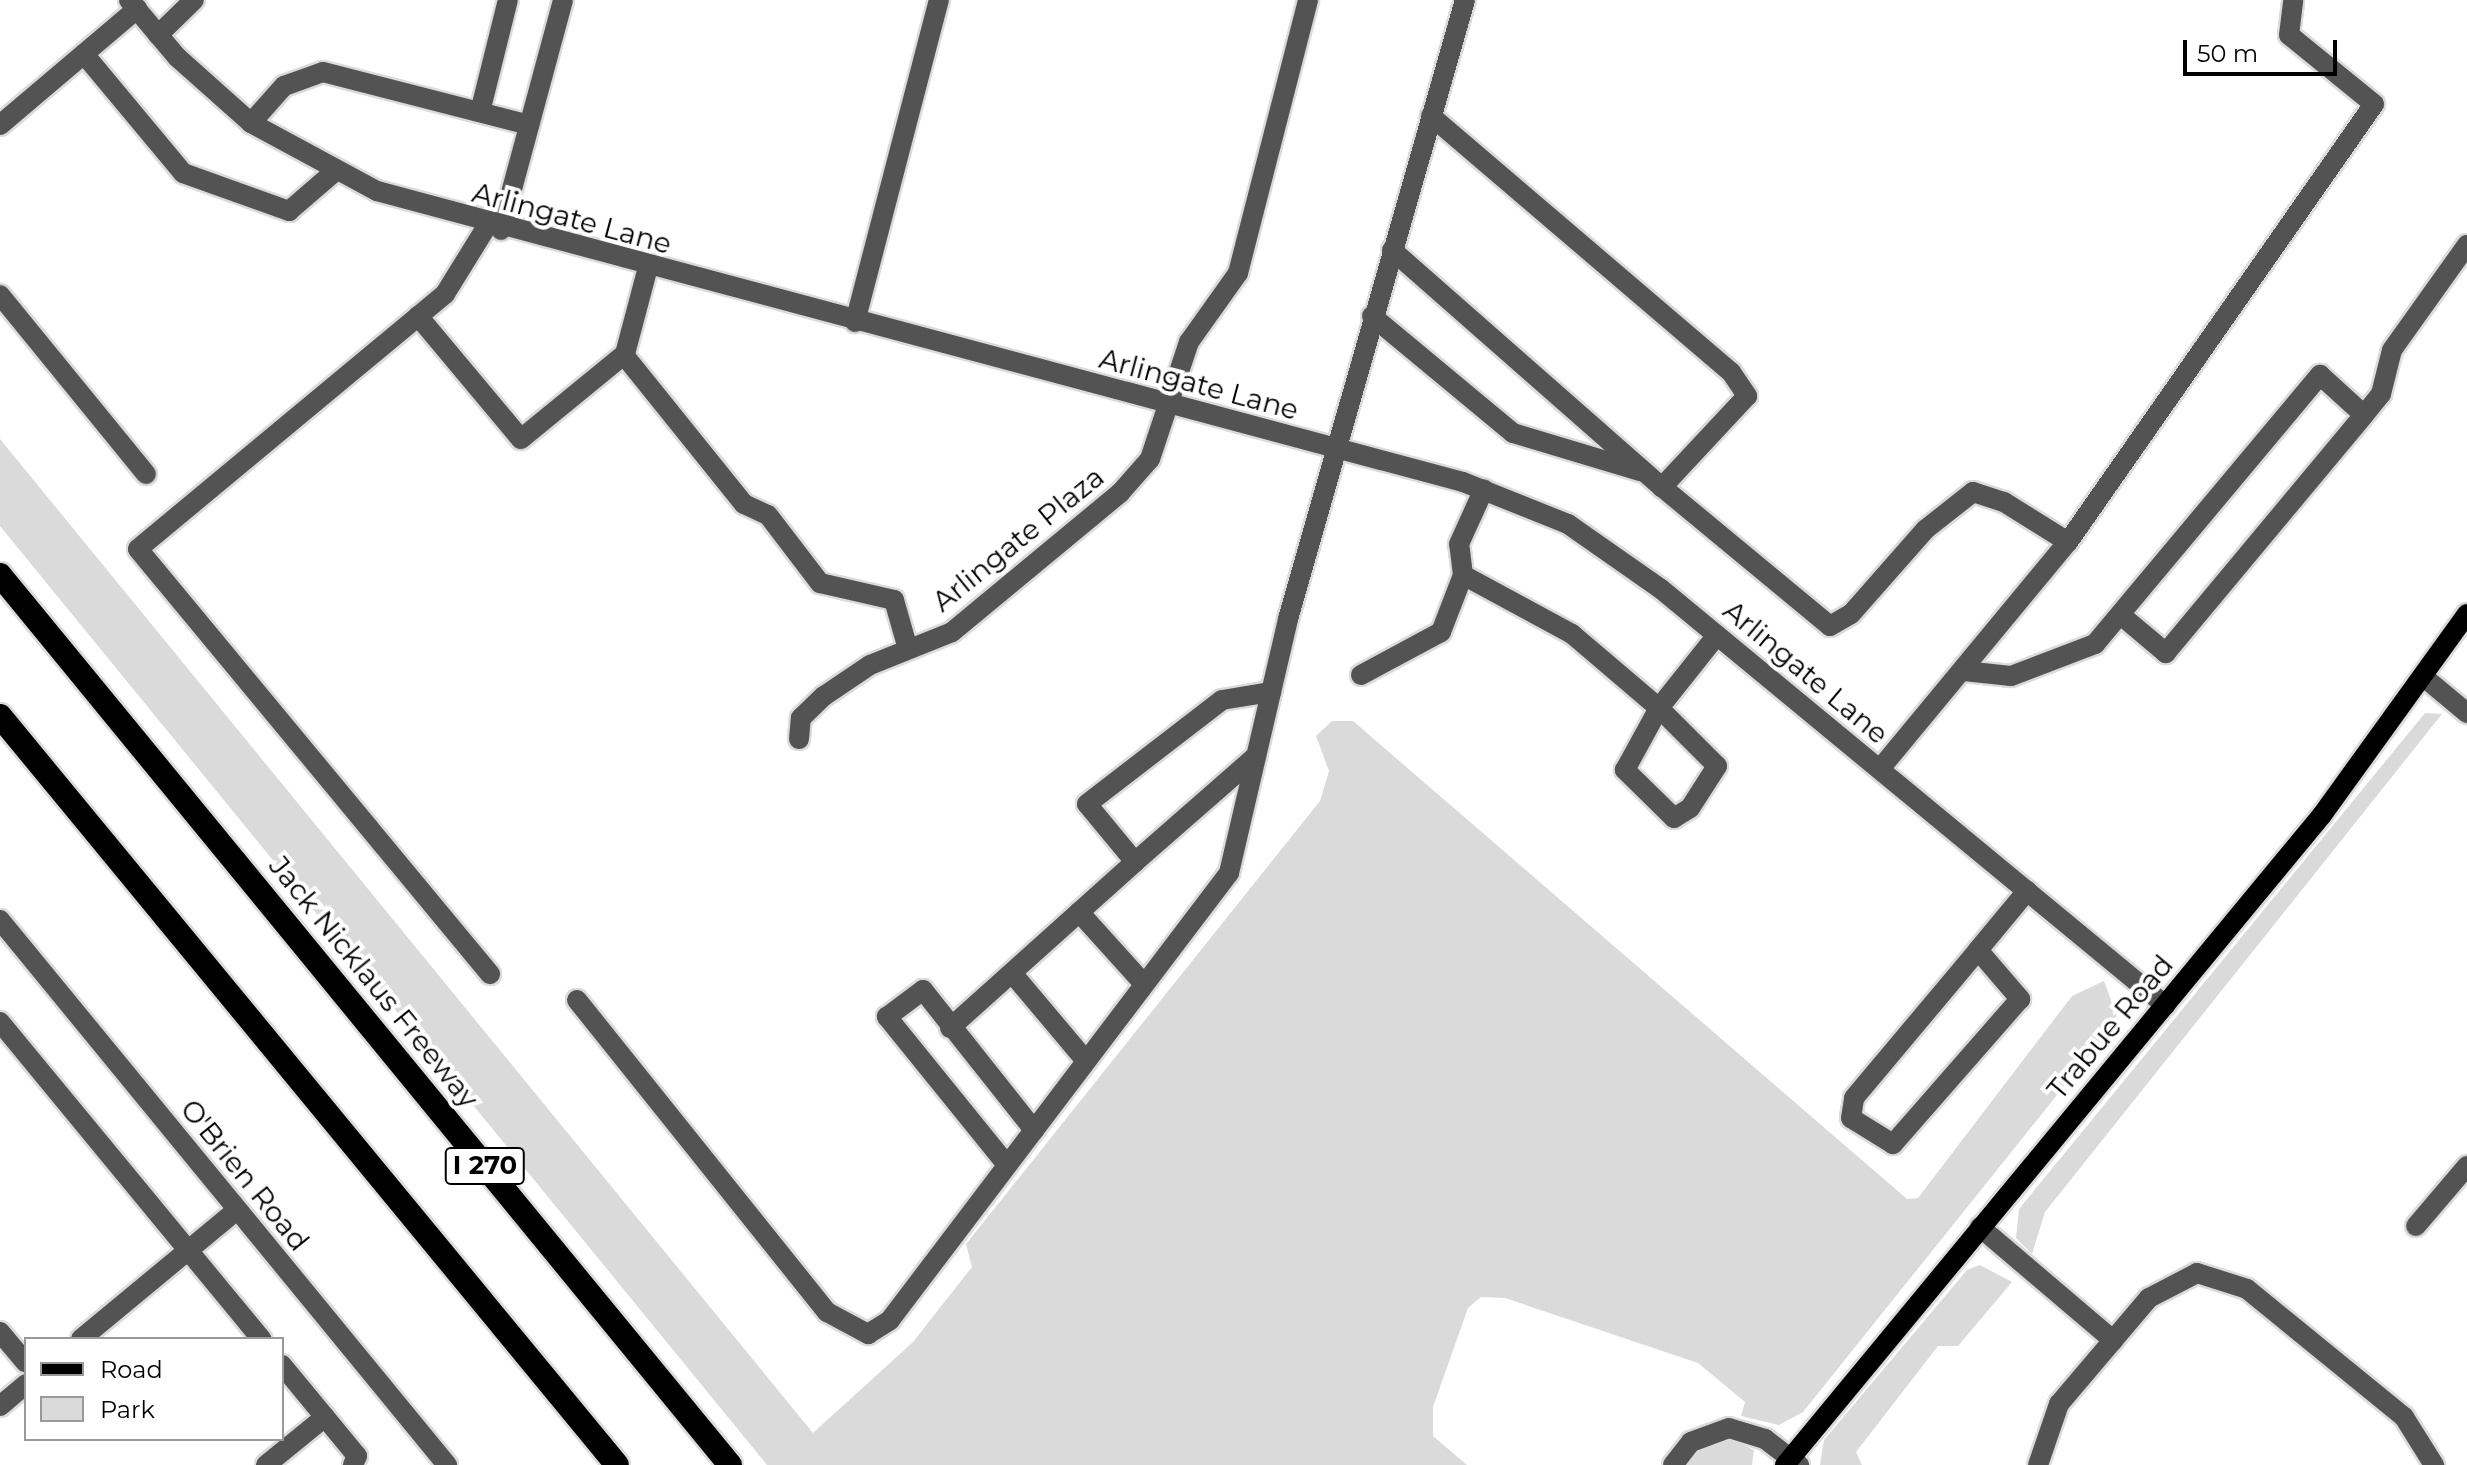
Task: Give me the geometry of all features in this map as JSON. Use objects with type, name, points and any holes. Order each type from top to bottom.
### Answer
[{"type":"highway","name":"Jack Nicklaus Freeway","points":[[0,575],[730,1465]]},
{"type":"highway","points":[[0,716],[617,1465]]},
{"type":"main road","name":"Trabue Road","points":[[1791,1462],[1980,1227],[2165,1005],[2425,678],[2467,614]]},
{"type":"street","points":[[158,35],[194,0]]},
{"type":"street","points":[[480,112],[508,0]]},
{"type":"street","points":[[490,974],[138,549],[445,294],[494,228],[529,125],[563,0]]},
{"type":"street","points":[[855,322],[939,0]]},
{"type":"street","name":"Arlingate Plaza","points":[[799,739],[801,718],[824,696],[908,649],[952,632],[1120,493],[1150,459],[1171,406],[1189,342],[1238,273],[1308,0]]},
{"type":"street","points":[[577,1000],[845,1327],[868,1334],[890,1320],[1229,873],[1271,692],[1372,316],[1465,0]]},
{"type":"street","points":[[1880,769],[2068,542],[2374,104],[2289,35],[2293,0]]},
{"type":"street","points":[[0,125],[84,54],[133,5]]},
{"type":"street","name":"Arlingate Lane","points":[[133,5],[158,35],[251,123],[333,173],[494,228],[1484,489],[1568,524],[1616,554],[1717,635],[2165,1005]]},
{"type":"street","points":[[84,54],[183,173],[289,211],[333,173]]},
{"type":"street","points":[[251,123],[284,86],[323,72],[529,125]]},
{"type":"street","points":[[1431,116],[1731,372],[1747,396],[1662,487]]},
{"type":"street","points":[[2122,616],[2166,653],[2381,394],[2392,350],[2467,245]]},
{"type":"street","points":[[1392,250],[1643,471],[1830,626],[1851,614],[1926,529],[1973,492],[2004,502],[2068,542]]},
{"type":"street","points":[[418,316],[521,439],[624,355],[648,267]]},
{"type":"street","points":[[0,295],[146,474]]},
{"type":"street","points":[[1372,316],[1513,433],[1643,471]]},
{"type":"street","points":[[624,355],[744,504],[768,515],[820,583],[894,600],[908,649]]},
{"type":"street","points":[[1964,671],[2011,676],[2095,644],[2122,616],[2320,375],[2364,415]]},
{"type":"street","points":[[1361,675],[1441,632],[1463,575],[1459,544],[1484,489]]},
{"type":"street","points":[[1463,575],[1572,634],[1659,708],[1717,766],[1690,808],[1674,818],[1625,770],[1659,708],[1717,635]]},
{"type":"street","points":[[2425,678],[2467,713]]},
{"type":"street","points":[[1135,862],[1087,804],[1222,700],[1271,692]]},
{"type":"street","points":[[950,1028],[1256,756]]},
{"type":"street","points":[[1978,950],[2020,999],[1893,1144],[1851,1118],[1854,1098],[2027,891]]},
{"type":"street","points":[[1079,912],[1144,984]]},
{"type":"street","name":"O'Brien Road","points":[[0,920],[440,1463]]},
{"type":"street","points":[[1012,973],[1086,1061]]},
{"type":"street","points":[[1007,1165],[887,1017],[923,990],[950,1028],[1034,1130]]},
{"type":"street","points":[[0,1022],[259,1337]]},
{"type":"street","points":[[2416,1226],[2467,1166]]},
{"type":"street","points":[[83,1337],[237,1210]]},
{"type":"street","points":[[1980,1227],[2113,1340]]},
{"type":"street","points":[[2038,1465],[2049,1420],[2113,1340],[2162,1285],[2197,1273],[2229,1279],[2404,1417],[2434,1465]]},
{"type":"street","points":[[0,1332],[24,1361]]},
{"type":"street","points":[[284,1367],[357,1456],[353,1465]]},
{"type":"street","points":[[0,1406],[24,1386]]},
{"type":"street","points":[[266,1465],[325,1417]]},
{"type":"street","points":[[1673,1465],[1691,1442],[1729,1428],[1765,1439],[1791,1462]]},
{"type":"green space","points":[[0,439],[813,1433],[913,1342],[972,1267],[966,1244],[1320,801],[1329,771],[1316,736],[1332,721],[1353,721],[1907,1199],[1918,1198],[2072,996],[2104,981],[2118,1019],[1803,1412],[1779,1425],[1741,1416],[1745,1402],[1698,1363],[1505,1298],[1481,1297],[1468,1308],[1433,1407],[1433,1436],[1467,1465],[767,1465],[0,526]]},
{"type":"green space","points":[[2425,713],[2442,714],[2045,1212],[2032,1254],[2016,1238],[2019,1209]]},
{"type":"green space","points":[[1980,1265],[2012,1282],[1958,1346],[1938,1346],[1856,1452],[1862,1465],[1820,1465],[1824,1440],[1967,1270]]},
{"type":"green space","points":[[1726,1437],[1754,1450],[1752,1465],[1683,1465],[1696,1449]]}]
